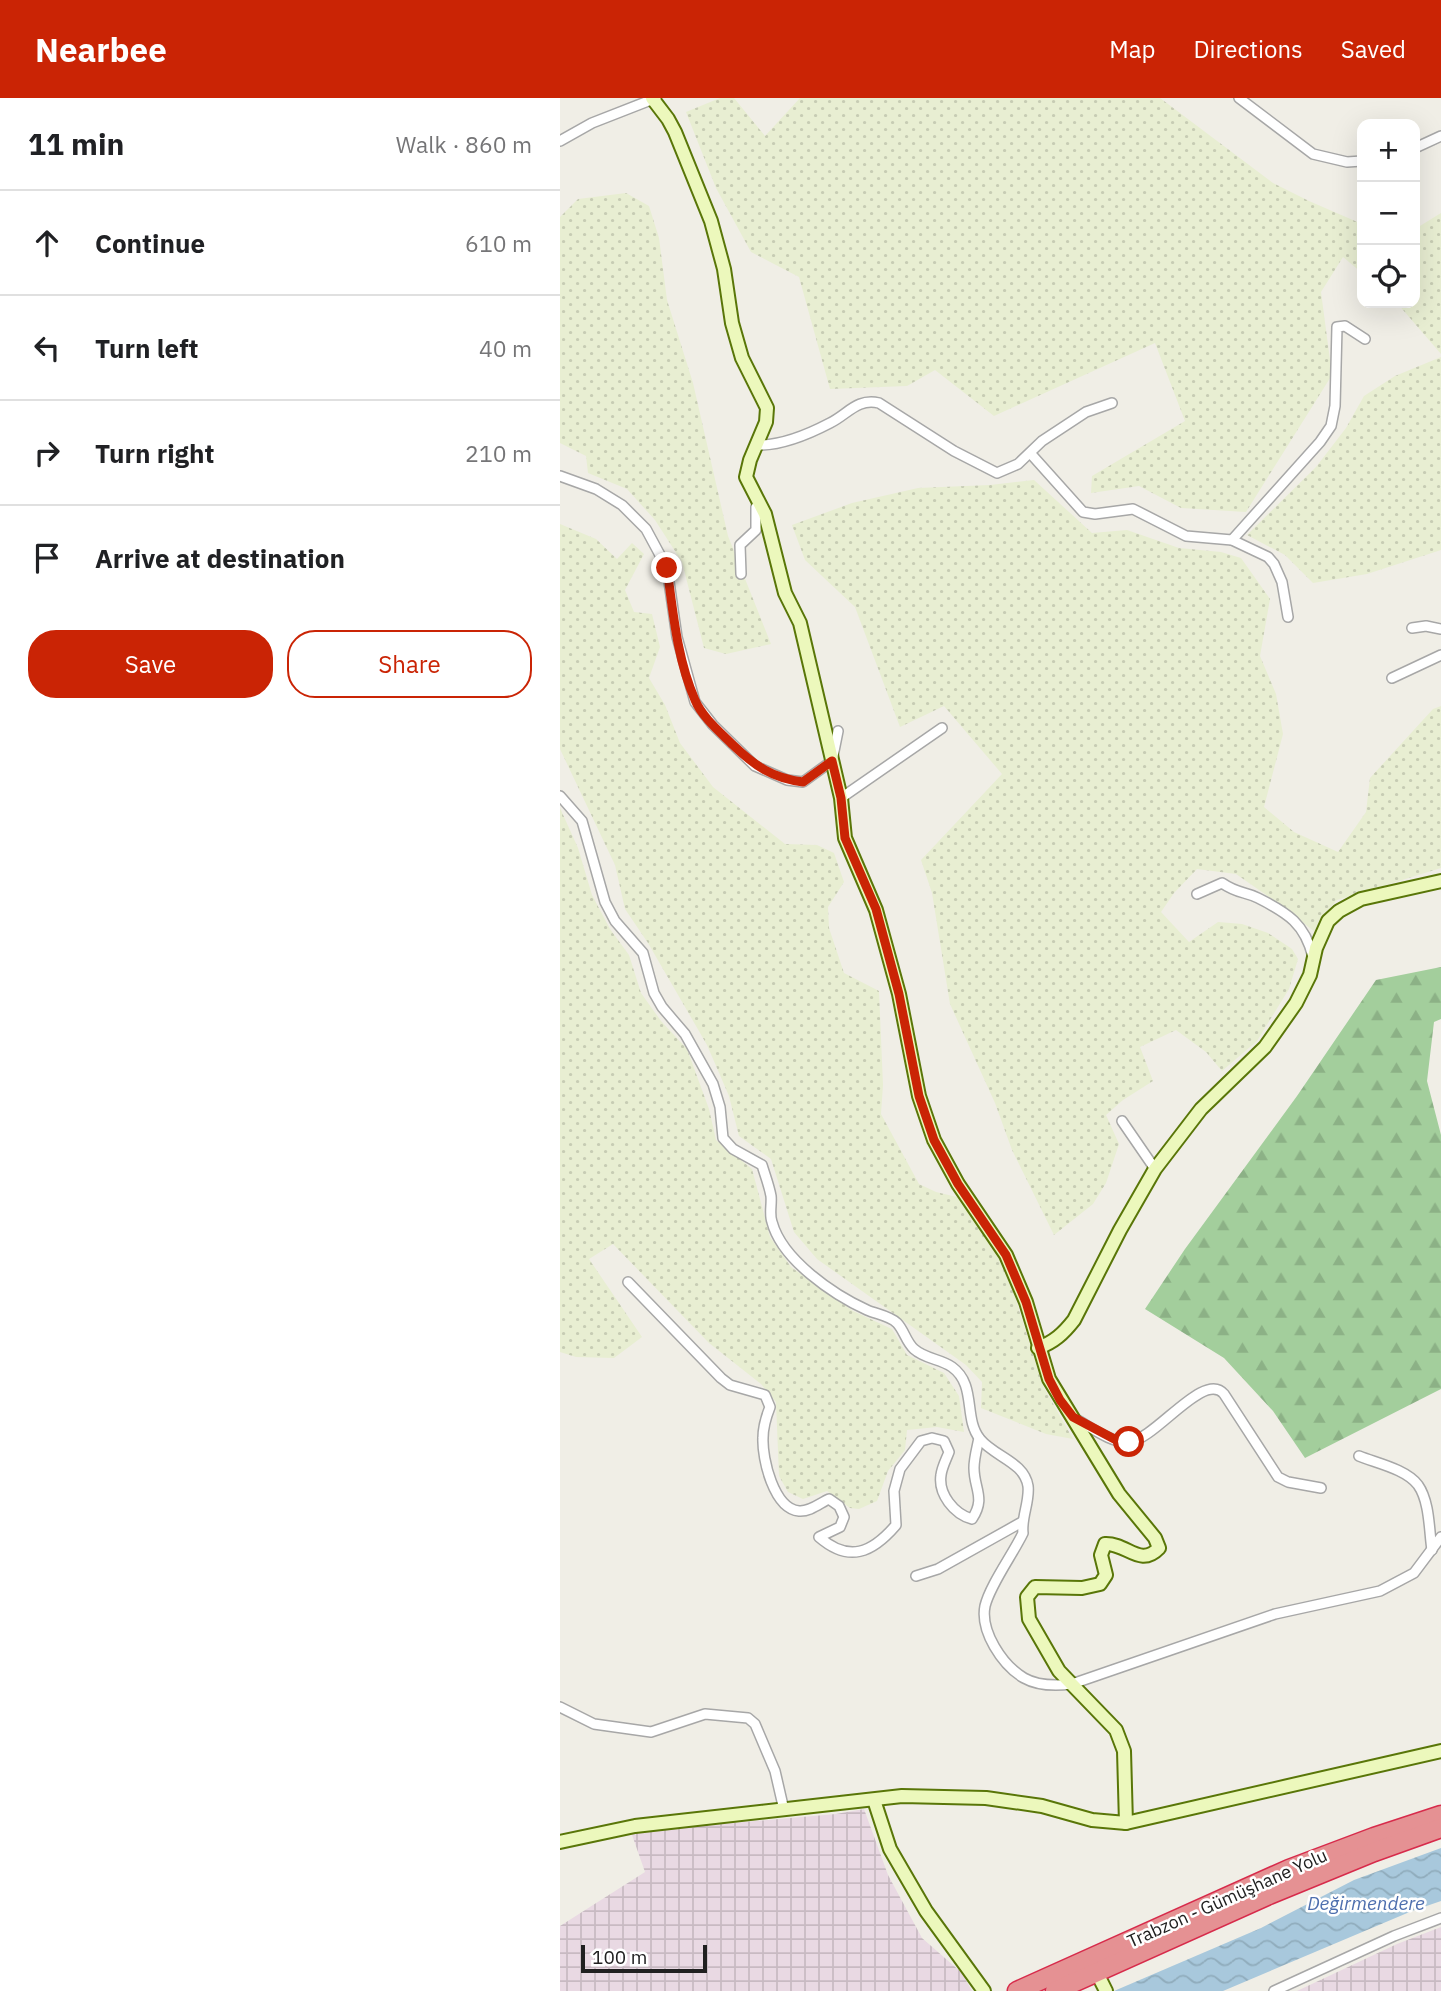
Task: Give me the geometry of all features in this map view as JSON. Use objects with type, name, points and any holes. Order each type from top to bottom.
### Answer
[{"type":"highway","name":"Trabzon - Gümüşhane Yolu","points":[[1017,1991],[1290,1869],[1441,1815]]},
{"type":"highway","name":"Trabzon - Gümüşhane Yolu","points":[[1055,1991],[1102,1982],[1269,1895],[1441,1828]]},
{"type":"street","points":[[1239,98],[1313,154],[1347,162],[1357,161]]},
{"type":"street","points":[[560,141],[592,124],[654,99],[672,125],[711,220],[742,358],[767,408],[766,422],[746,477],[765,514],[785,593],[800,623],[841,798],[845,838],[876,909],[899,994],[919,1096],[930,1129],[958,1184],[1006,1255],[1026,1302],[1049,1379],[1119,1494],[1155,1538],[1159,1548],[1152,1556],[1140,1557],[1116,1544],[1105,1544],[1101,1555],[1106,1575],[1100,1584],[1082,1588],[1035,1587],[1027,1597],[1029,1619],[1059,1671],[1116,1730],[1124,1751],[1126,1823]]},
{"type":"street","points":[[1420,146],[1441,136]]},
{"type":"street","points":[[1232,540],[1320,442],[1331,426],[1335,406],[1337,327],[1345,326],[1365,339]]},
{"type":"street","points":[[756,445],[774,444],[819,429],[852,407],[870,401],[885,407],[991,472],[1003,472],[1031,454],[1042,441],[1086,412],[1112,402]]},
{"type":"street","points":[[1031,454],[1083,512],[1095,514],[1133,509],[1185,536],[1232,540],[1268,557],[1282,582],[1288,617]]},
{"type":"street","points":[[560,476],[596,489],[622,505],[646,529],[667,568],[677,637],[695,702],[713,725],[755,766],[787,780],[803,782],[832,761],[838,731]]},
{"type":"street","points":[[741,574],[740,545],[756,530],[756,507],[759,502]]},
{"type":"street","points":[[1412,628],[1426,626],[1441,629]]},
{"type":"street","points":[[1392,678],[1441,654]]},
{"type":"street","points":[[841,798],[942,728]]},
{"type":"street","points":[[560,796],[582,821],[606,902],[615,921],[643,953],[654,993],[685,1034],[713,1084],[720,1107],[723,1138],[733,1149],[762,1165],[771,1195],[771,1221],[779,1237],[794,1258],[826,1286],[865,1309],[896,1322],[913,1348],[926,1357],[953,1367],[967,1383],[972,1421],[979,1438],[1001,1457],[1021,1469],[1028,1488],[1022,1522],[1023,1533],[986,1602],[983,1619],[992,1643],[1007,1664],[1025,1679],[1054,1687],[1072,1684],[1275,1614],[1380,1591],[1414,1573],[1441,1537]]},
{"type":"street","points":[[1038,1348],[1051,1344],[1074,1320],[1155,1169],[1201,1109],[1265,1047],[1296,1003],[1328,921],[1350,904],[1361,900],[1441,881]]},
{"type":"street","points":[[1197,894],[1222,883],[1233,891],[1255,897],[1293,919],[1305,931],[1314,962]]},
{"type":"street","points":[[1122,1121],[1155,1169]]},
{"type":"street","points":[[628,1282],[721,1378],[730,1385],[765,1395],[770,1407],[762,1442],[773,1488],[788,1506],[798,1512],[810,1510],[829,1499],[839,1506],[844,1517],[840,1527],[819,1537],[837,1550],[860,1552],[888,1534],[896,1525],[894,1491],[900,1469],[921,1441],[932,1438],[944,1441],[948,1452],[941,1475],[941,1488],[961,1516],[972,1519],[978,1510],[979,1499],[974,1464],[979,1438]]},
{"type":"street","points":[[1073,1417],[1118,1441],[1129,1442],[1139,1439],[1178,1412],[1199,1392],[1212,1387],[1224,1394],[1279,1477],[1288,1482],[1321,1488]]},
{"type":"street","points":[[1359,1456],[1402,1473],[1417,1484],[1424,1497],[1432,1550]]},
{"type":"street","points":[[916,1576],[938,1569],[1022,1522]]},
{"type":"street","points":[[560,1707],[594,1724],[651,1732],[705,1714],[748,1718],[755,1724],[775,1771],[784,1810]]},
{"type":"street","points":[[560,1842],[635,1826],[902,1796],[986,1798],[1042,1806],[1092,1820],[1126,1823],[1441,1751]]},
{"type":"street","points":[[874,1800],[890,1849],[926,1911],[984,1991]]},
{"type":"street","points":[[1274,1991],[1394,1936],[1441,1918]]},
{"type":"shaded area","points":[[864,1809],[888,1875],[922,1938],[962,1973],[972,1991],[560,1991],[560,1926],[645,1872],[631,1832],[836,1814]]},
{"type":"shaded area","points":[[1441,1927],[1441,1991],[1297,1991],[1397,1944]]},
{"type":"green space","points":[[720,98],[734,98],[765,136],[800,98],[1160,98],[1273,183],[1357,222],[1357,269],[1343,257],[1321,292],[1332,375],[1246,512],[1181,508],[1139,486],[1091,493],[1092,476],[1185,421],[1155,343],[994,416],[935,370],[907,386],[830,389],[799,277],[751,252],[716,188],[686,112]]},
{"type":"green space","points":[[626,193],[649,206],[659,238],[667,300],[693,383],[728,536],[771,644],[726,654],[704,648],[682,562],[655,520],[627,489],[588,473],[586,456],[560,443],[560,217],[578,199]]},
{"type":"green space","points":[[1441,213],[1441,354],[1401,308],[1420,308],[1420,226]]},
{"type":"green space","points":[[1441,357],[1441,550],[1367,574],[1313,583],[1285,555],[1247,535],[1316,467],[1346,428],[1364,396],[1395,376]]},
{"type":"green space","points":[[1034,480],[1092,533],[1127,530],[1179,548],[1221,552],[1241,558],[1270,599],[1260,656],[1276,694],[1283,734],[1264,807],[1294,832],[1338,852],[1366,812],[1370,778],[1433,709],[1441,706],[1441,868],[1337,900],[1323,915],[1315,932],[1236,874],[1197,869],[1174,893],[1161,912],[1189,942],[1218,922],[1242,924],[1268,933],[1292,949],[1298,959],[1289,989],[1257,1041],[1222,1071],[1206,1052],[1176,1030],[1140,1047],[1153,1081],[1123,1100],[1106,1115],[1119,1144],[1106,1183],[1093,1204],[1054,1235],[1012,1150],[995,1103],[950,1004],[932,893],[921,860],[1002,774],[944,706],[900,727],[855,607],[805,560],[792,525],[852,503],[918,488]]},
{"type":"green space","points":[[560,524],[596,539],[617,559],[632,543],[644,554],[625,590],[634,612],[652,614],[660,647],[649,678],[665,705],[680,743],[713,787],[785,844],[817,845],[834,853],[844,882],[828,907],[829,928],[844,973],[879,991],[883,1085],[881,1114],[919,1184],[957,1197],[988,1241],[1008,1275],[1043,1386],[1073,1439],[1046,1434],[981,1408],[982,1382],[966,1365],[817,1259],[794,1232],[771,1159],[739,1136],[729,1096],[707,1045],[648,943],[625,909],[615,865],[560,749]]},
{"type":"green space","points":[[560,808],[578,848],[592,895],[610,929],[629,955],[641,993],[661,1021],[687,1049],[709,1109],[716,1140],[752,1169],[770,1237],[791,1267],[853,1311],[892,1329],[907,1355],[944,1373],[959,1396],[964,1432],[937,1427],[907,1430],[905,1450],[888,1471],[877,1501],[859,1509],[850,1508],[827,1491],[803,1499],[788,1492],[779,1476],[776,1402],[761,1384],[709,1343],[613,1244],[589,1259],[642,1337],[614,1358],[576,1357],[560,1352]]},
{"type":"green space","points":[[1441,967],[1441,1019],[1434,1022],[1427,1081],[1441,1135],[1441,1389],[1305,1458],[1273,1411],[1224,1358],[1145,1309],[1376,980]]},
{"type":"water","name":"Değirmendere","points":[[1441,1848],[1441,1901],[1223,1991],[1114,1991],[1261,1928],[1354,1880]]},
{"type":"route","points":[[667,568],[677,637],[695,702],[713,725],[755,766],[787,780],[803,782],[832,761],[841,798],[845,838],[876,909],[899,994],[919,1096],[934,1140],[958,1184],[1006,1255],[1026,1302],[1049,1379],[1060,1400],[1073,1417],[1118,1441],[1129,1442]]}]
